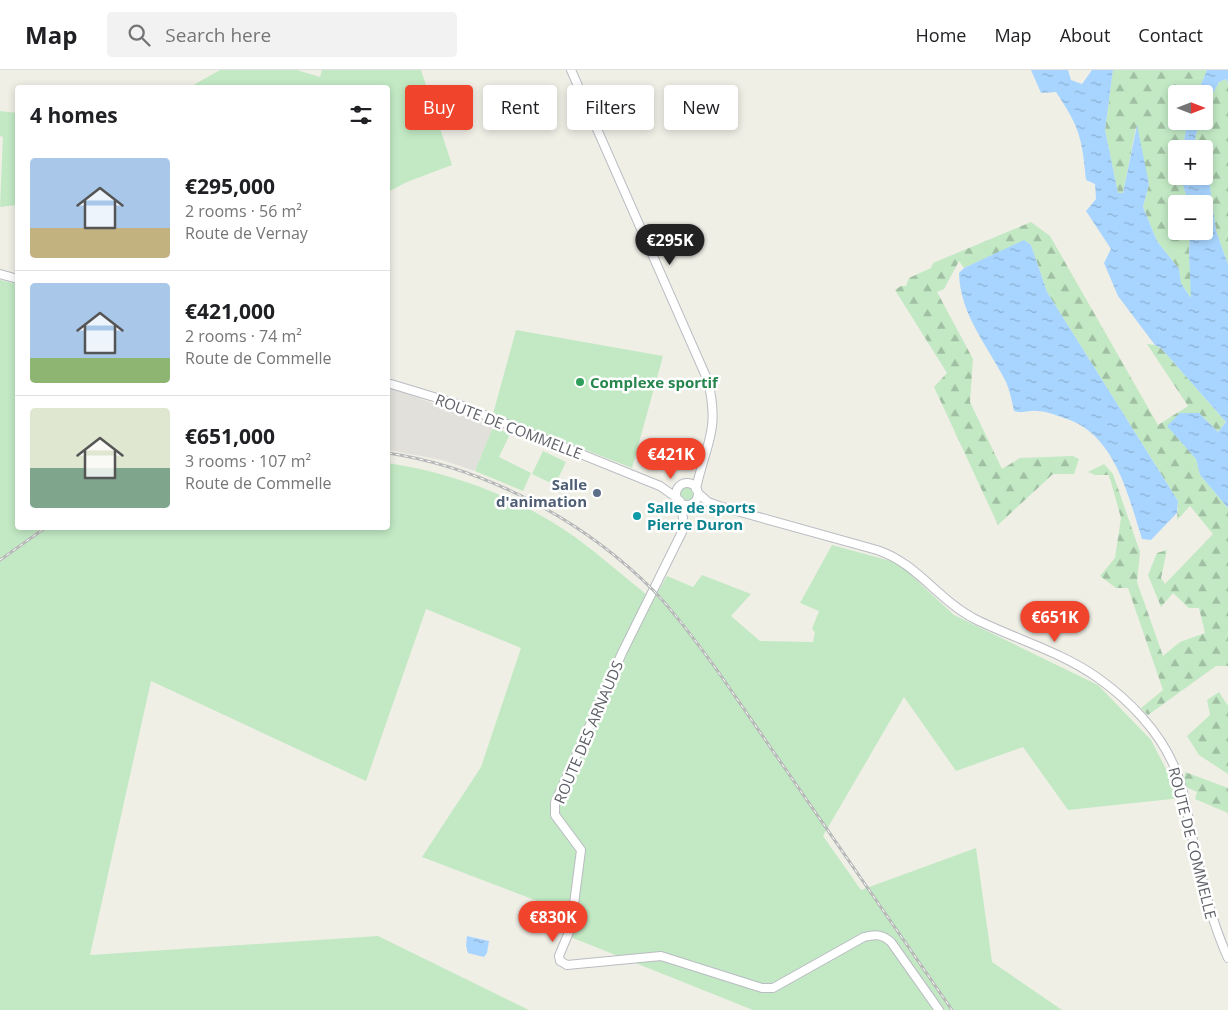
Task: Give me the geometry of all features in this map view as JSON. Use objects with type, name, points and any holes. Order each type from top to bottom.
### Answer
[{"type":"street","points":[[571,70],[708,381],[714,420],[710,443],[700,469],[683,485]]},
{"type":"street","points":[[0,274],[15,278]]},
{"type":"street","name":"ROUTE DE COMMELLE","points":[[390,383],[457,404],[660,486],[679,500],[691,504],[708,502],[779,524],[869,547],[899,558],[945,599],[966,614],[1084,669],[1109,686],[1150,726],[1175,767],[1211,917],[1228,958]]},
{"type":"street","name":"ROUTE DES ARNAUDS","points":[[683,518],[697,491],[700,469]]},
{"type":"street","name":"ROUTE DES ARNAUDS","points":[[683,485],[679,500],[683,518],[682,532],[622,652],[555,802],[556,816],[582,850],[571,927],[559,956],[560,961],[567,964],[661,956],[762,988],[773,988],[864,937],[876,934],[882,935],[891,942],[939,1010]]},
{"type":"street","name":"ROUTE DE COMMELLE","points":[[660,486],[692,485],[708,502]]},
{"type":"shaded area","points":[[390,387],[493,427],[475,471],[442,460],[390,450]]},
{"type":"green space","points":[[220,70],[297,70],[320,77],[322,70],[421,70],[426,85],[405,85],[405,130],[441,130],[452,165],[407,182],[390,191],[390,85],[194,85]]},
{"type":"green space","points":[[1113,70],[1207,70],[1201,85],[1168,85],[1168,130],[1186,130],[1184,140],[1168,140],[1168,185],[1183,185],[1186,195],[1168,195],[1168,240],[1190,240],[1192,299],[1181,283],[1179,269],[1157,241],[1143,207],[1149,184],[1136,127],[1123,193],[1118,193],[1105,130]]},
{"type":"green space","points":[[1226,79],[1228,83],[1228,264],[1216,231],[1213,195],[1211,195],[1210,185],[1213,185],[1213,140],[1195,140],[1197,130],[1213,130],[1213,94],[1219,82]]},
{"type":"green space","points":[[0,111],[15,113],[15,205],[0,207],[3,137],[0,136]]},
{"type":"green space","points":[[1031,222],[1050,236],[1158,425],[1188,406],[1147,344],[1161,348],[1226,422],[1218,432],[1199,413],[1168,426],[1196,459],[1200,475],[1228,508],[1228,666],[1216,666],[1148,715],[1141,708],[1163,690],[1128,588],[1116,588],[1100,576],[1115,558],[1121,518],[1109,475],[1095,475],[1088,472],[1104,464],[1113,474],[1140,552],[1137,582],[1163,656],[1180,642],[1205,633],[1199,608],[1189,608],[1173,593],[1161,607],[1148,575],[1157,553],[1167,550],[1161,578],[1165,584],[1213,534],[1190,506],[1177,520],[1178,501],[1047,292],[1031,245],[1024,241],[964,268],[959,261],[944,289],[937,292],[973,359],[970,402],[1002,469],[1020,458],[1073,456],[1079,459],[1074,474],[1053,474],[998,525],[934,387],[947,373],[895,290],[901,286],[906,286],[909,278],[931,268],[933,263]]},
{"type":"green space","points":[[0,280],[15,284],[15,530],[390,530],[390,463],[413,467],[462,481],[486,489],[532,510],[575,537],[653,600],[667,576],[693,587],[702,575],[751,594],[731,616],[760,641],[813,642],[815,632],[812,629],[819,611],[800,603],[832,545],[898,563],[954,615],[1098,685],[1151,740],[1181,798],[1068,810],[1023,747],[956,771],[904,697],[823,836],[861,890],[976,848],[992,962],[1062,1010],[753,1010],[568,936],[572,914],[422,857],[481,767],[521,648],[426,609],[366,781],[151,681],[90,955],[378,936],[529,1010],[0,1010]]},
{"type":"green space","name":"Complexe sportif","points":[[516,330],[663,356],[632,468],[493,414]]},
{"type":"green space","points":[[493,427],[510,434],[499,457],[531,473],[523,491],[475,471]]},
{"type":"green space","points":[[543,451],[566,462],[555,485],[532,474]]},
{"type":"green space","points":[[687,485],[693,487],[695,493],[693,499],[687,501],[681,499],[679,493],[681,487]]},
{"type":"green space","points":[[1219,692],[1228,706],[1228,774],[1199,755],[1187,736],[1210,715],[1207,700]]},
{"type":"green space","points":[[1185,772],[1228,788],[1228,813],[1195,799],[1197,792],[1184,786]]},
{"type":"water","points":[[1031,70],[1068,70],[1071,80],[1082,84],[1092,70],[1113,70],[1105,130],[1118,193],[1123,193],[1137,125],[1149,184],[1143,207],[1157,241],[1179,269],[1181,283],[1191,298],[1190,240],[1213,240],[1213,209],[1216,231],[1228,264],[1228,508],[1200,475],[1196,459],[1167,426],[1180,413],[1199,413],[1218,432],[1226,422],[1161,348],[1155,345],[1118,296],[1104,263],[1111,249],[1086,211],[1096,199],[1095,184],[1086,180],[1081,143],[1075,125],[1056,92],[1041,93]]},
{"type":"water","points":[[1207,70],[1228,70],[1228,83],[1226,79],[1219,82],[1213,94],[1213,85],[1201,85]]},
{"type":"water","points":[[1186,130],[1197,130],[1195,140],[1184,140]]},
{"type":"water","points":[[1183,185],[1210,185],[1211,195],[1186,195]]},
{"type":"water","points":[[1024,240],[1031,245],[1047,292],[1178,501],[1177,513],[1151,540],[1142,539],[1125,485],[1107,451],[1096,437],[1081,426],[1054,414],[1040,411],[1014,411],[1006,382],[976,330],[964,303],[959,273],[964,268]]},
{"type":"water","points":[[467,936],[489,941],[487,953],[484,957],[468,953],[466,946]]},
{"type":"railway","points":[[390,453],[425,460],[461,471],[496,484],[531,501],[596,541],[653,590],[679,619],[717,670],[952,1010]]},
{"type":"railway","points":[[0,560],[42,530]]},
{"type":"place","name":"Complexe sportif","points":[[580,382]]},
{"type":"place","name":"Salle d'animation","points":[[597,493]]},
{"type":"place","name":"Salle de sports Pierre Duron","points":[[637,516]]}]
